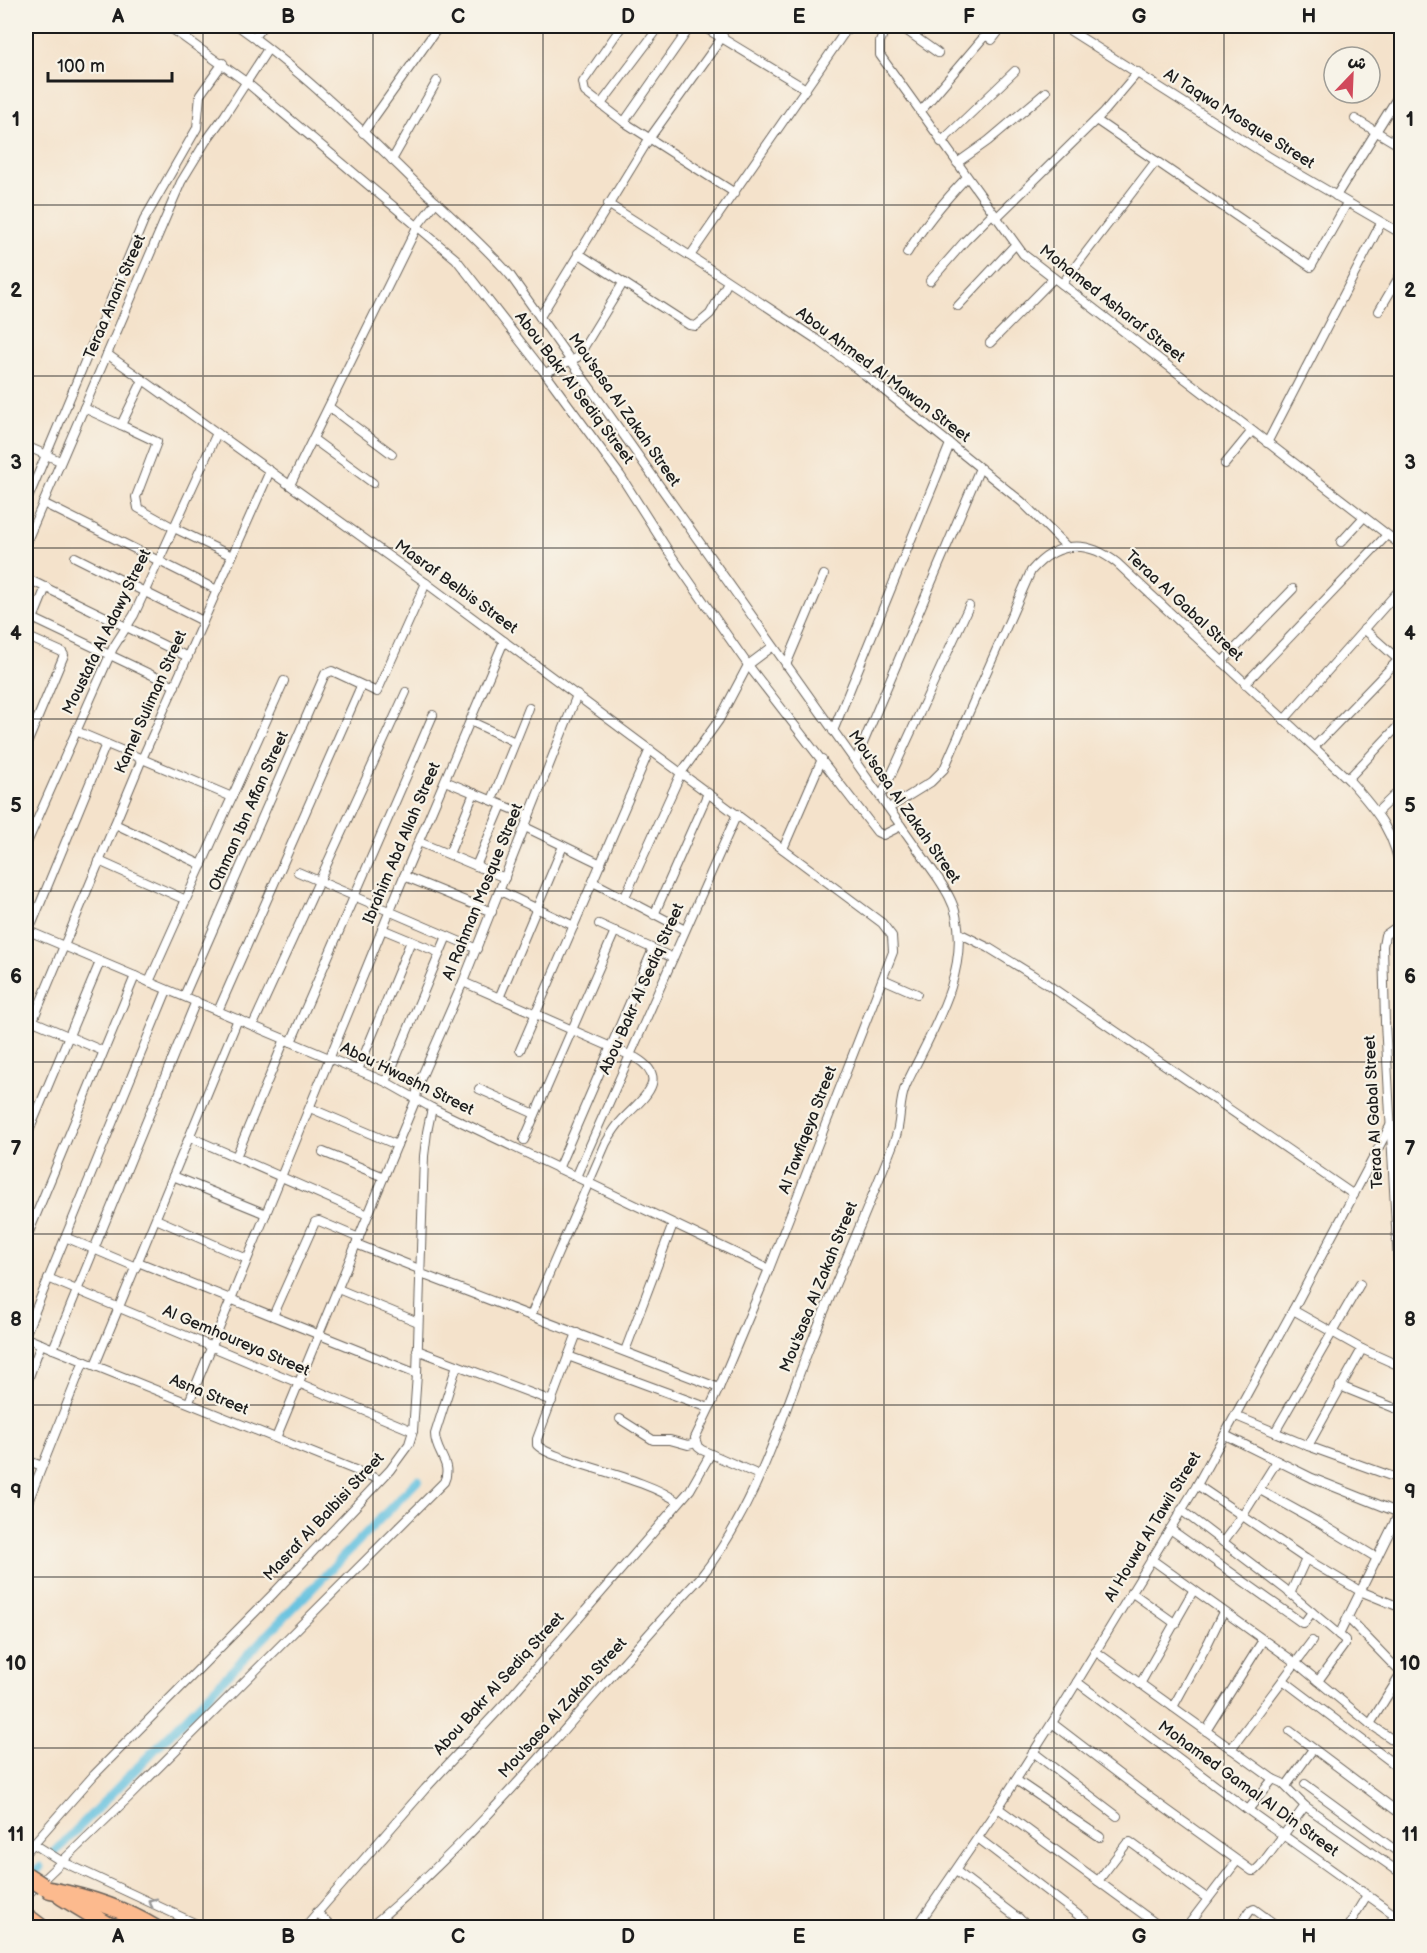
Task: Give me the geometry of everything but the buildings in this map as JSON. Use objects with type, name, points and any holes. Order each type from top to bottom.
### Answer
[{"type":"highway","points":[[26,1875],[113,1928]]},
{"type":"highway","points":[[47,1888],[112,1906],[155,1928]]},
{"type":"highway","points":[[28,1920],[42,1928]]},
{"type":"street","name":"Abou Bakr Al Sediq Street","points":[[168,26],[246,81],[456,259],[545,373],[620,475],[669,552],[748,665],[877,832],[883,835],[899,823]]},
{"type":"street","name":"Mou'sasa Al Zakah Street","points":[[238,26],[254,37],[265,53],[363,133],[502,266],[572,360],[772,647],[856,760],[949,895],[956,913],[959,933],[954,975],[902,1096],[900,1124],[895,1139],[759,1475],[727,1541],[700,1578],[476,1828],[369,1928]]},
{"type":"street","points":[[254,37],[263,26]]},
{"type":"street","points":[[363,133],[439,26]]},
{"type":"street","points":[[622,26],[583,82],[585,92],[648,139],[735,193]]},
{"type":"street","points":[[601,104],[660,26]]},
{"type":"street","points":[[624,122],[691,26]]},
{"type":"street","points":[[702,26],[723,36],[806,89]]},
{"type":"street","points":[[690,256],[849,26]]},
{"type":"street","name":"Mohamed Asharaf Street","points":[[886,26],[880,42],[879,55],[1023,254],[1401,546]]},
{"type":"street","points":[[900,26],[938,53]]},
{"type":"street","points":[[920,112],[983,38],[987,36],[992,40],[1003,26]]},
{"type":"street","name":"Al Taqwa Mosque Street","points":[[1063,26],[1268,156],[1401,234]]},
{"type":"street","points":[[540,317],[648,139],[723,36]]},
{"type":"street","name":"Teraa Anani Street","points":[[26,543],[181,182],[265,53]]},
{"type":"street","name":"Teraa Anani Street","points":[[26,504],[144,220],[197,128],[200,95],[223,63]]},
{"type":"street","points":[[941,142],[1015,70]]},
{"type":"street","points":[[930,281],[965,241],[1096,120],[1138,72]]},
{"type":"street","points":[[392,160],[437,81]]},
{"type":"street","points":[[1336,196],[1376,132],[1398,105],[1401,90]]},
{"type":"street","points":[[957,163],[1018,117],[1046,92]]},
{"type":"street","points":[[1355,119],[1401,147]]},
{"type":"street","points":[[1096,120],[1311,267],[1347,202]]},
{"type":"street","points":[[1062,284],[1156,161]]},
{"type":"street","points":[[907,253],[924,225],[967,177]]},
{"type":"street","points":[[290,485],[418,225],[436,202]]},
{"type":"street","name":"Abou Ahmed Al Mawan Street","points":[[608,204],[819,341],[1022,502],[1067,547]]},
{"type":"street","points":[[1267,443],[1381,223]]},
{"type":"street","points":[[958,306],[1015,245]]},
{"type":"street","points":[[578,253],[684,323],[696,326],[710,314],[728,282]]},
{"type":"street","points":[[1379,311],[1401,272]]},
{"type":"street","points":[[990,343],[1054,278]]},
{"type":"street","points":[[545,373],[578,357],[623,283]]},
{"type":"street","name":"Masraf Belbis Street","points":[[107,354],[504,640],[783,849]]},
{"type":"street","points":[[121,425],[143,380]]},
{"type":"street","points":[[329,407],[392,454]]},
{"type":"street","points":[[84,408],[157,442],[136,501],[141,511],[232,556]]},
{"type":"street","points":[[1225,464],[1252,431]]},
{"type":"street","name":"Moustafa Al Adawy Street","points":[[26,845],[110,655],[145,592],[217,433]]},
{"type":"street","points":[[313,440],[373,483]]},
{"type":"street","points":[[833,731],[950,444]]},
{"type":"street","points":[[26,446],[60,461]]},
{"type":"street","points":[[856,760],[980,468]]},
{"type":"street","name":"Kamel Suliman Street","points":[[26,1037],[142,759],[270,471]]},
{"type":"street","points":[[43,503],[217,590]]},
{"type":"street","points":[[1341,542],[1364,517]]},
{"type":"street","points":[[1245,684],[1387,535]]},
{"type":"street","points":[[889,808],[931,782],[945,770],[1030,571],[1047,556],[1067,547]]},
{"type":"street","name":"Teraa Al Gabal Street","points":[[1067,547],[1086,547],[1103,552],[1118,563],[1348,779],[1377,812],[1398,846],[1401,879]]},
{"type":"street","points":[[75,557],[203,621]]},
{"type":"street","points":[[786,665],[824,575]]},
{"type":"street","points":[[26,578],[188,657]]},
{"type":"street","points":[[219,1011],[361,686],[375,692],[378,691],[426,583]]},
{"type":"street","points":[[26,746],[64,655],[63,652],[26,636],[29,616],[46,587]]},
{"type":"street","points":[[1284,720],[1401,587]]},
{"type":"street","points":[[1222,662],[1293,589]]},
{"type":"street","points":[[880,796],[969,606]]},
{"type":"street","points":[[29,616],[175,686]]},
{"type":"street","points":[[1314,747],[1400,660],[1364,629]]},
{"type":"street","name":"Ibrahim Abd Allah Street","points":[[189,1402],[389,911],[504,640]]},
{"type":"street","points":[[624,899],[681,773],[719,720],[748,665],[772,647]]},
{"type":"street","name":"Othman Ibn Affan Street","points":[[184,996],[325,674],[332,671],[361,686]]},
{"type":"street","points":[[149,982],[284,681]]},
{"type":"street","points":[[253,1025],[406,692]]},
{"type":"street","name":"Al Rahman Mosque Street","points":[[276,1438],[416,1099],[418,1084],[492,912],[577,695]]},
{"type":"street","points":[[492,800],[529,708]]},
{"type":"street","points":[[236,1157],[433,715]]},
{"type":"street","points":[[470,721],[515,742]]},
{"type":"street","points":[[1348,779],[1401,722]]},
{"type":"street","points":[[76,731],[232,797]]},
{"type":"street","points":[[26,933],[106,744]]},
{"type":"street","points":[[520,1050],[650,749]]},
{"type":"street","points":[[783,849],[822,759]]},
{"type":"street","points":[[445,781],[529,816]]},
{"type":"street","points":[[1377,812],[1401,788]]},
{"type":"street","points":[[448,854],[474,793]]},
{"type":"street","points":[[654,915],[708,793]]},
{"type":"street","points":[[476,866],[502,805]]},
{"type":"street","name":"Abou Bakr Al Sediq Street","points":[[576,1177],[737,814]]},
{"type":"street","points":[[115,824],[202,865]]},
{"type":"street","points":[[525,827],[601,864]]},
{"type":"street","points":[[419,842],[505,878]]},
{"type":"street","points":[[499,998],[563,846]]},
{"type":"street","name":"Al Tawfiqeya Street","points":[[696,1443],[697,1432],[719,1388],[769,1269],[883,979],[894,944],[888,929],[783,849]]},
{"type":"street","points":[[99,861],[186,900]]},
{"type":"street","points":[[298,872],[477,948]]},
{"type":"street","points":[[404,876],[492,912]]},
{"type":"street","points":[[593,882],[685,930]]},
{"type":"street","points":[[500,891],[574,927]]},
{"type":"street","points":[[599,924],[673,958]]},
{"type":"street","name":"Teraa Al Gabal Street","points":[[1400,927],[1385,935],[1383,946],[1401,1338]]},
{"type":"street","points":[[382,929],[440,953]]},
{"type":"street","points":[[524,1140],[615,932]]},
{"type":"street","name":"Abou Hwashn Street","points":[[26,933],[184,996],[386,1082],[432,1108],[769,1269]]},
{"type":"street","points":[[959,933],[989,948],[1044,982],[1354,1195]]},
{"type":"street","points":[[386,1082],[447,936]]},
{"type":"street","points":[[358,1070],[411,941]]},
{"type":"street","points":[[558,1169],[653,949]]},
{"type":"street","points":[[26,1138],[100,962]]},
{"type":"street","points":[[26,1239],[135,976]]},
{"type":"street","points":[[883,979],[917,994]]},
{"type":"street","points":[[463,982],[644,1063],[650,1070],[652,1079],[651,1088],[639,1104],[611,1133],[531,1315]]},
{"type":"street","points":[[26,1336],[167,990]]},
{"type":"street","points":[[53,1349],[196,1001]]},
{"type":"street","points":[[95,1365],[238,1019]]},
{"type":"street","points":[[33,1021],[103,1051]]},
{"type":"street","points":[[479,1089],[535,1114]]},
{"type":"street","points":[[310,1108],[397,1145]]},
{"type":"street","name":"Masraf Al Balbisi Street","points":[[26,1852],[29,1841],[264,1604],[380,1480],[409,1444],[417,1374],[424,1156],[432,1108]]},
{"type":"street","name":"Al Houwd Al Tawil Street","points":[[916,1928],[1016,1780],[1197,1485],[1390,1126]]},
{"type":"street","points":[[190,1137],[368,1215]]},
{"type":"street","points":[[323,1152],[384,1177]]},
{"type":"street","points":[[173,1176],[266,1214]]},
{"type":"street","points":[[156,1219],[248,1259]]},
{"type":"street","points":[[273,1316],[315,1222],[319,1221],[419,1271],[719,1388]]},
{"type":"street","points":[[625,1351],[674,1224]]},
{"type":"street","points":[[65,1237],[273,1316],[417,1374]]},
{"type":"street","name":"Al Gemhoureya Street","points":[[48,1278],[412,1431]]},
{"type":"street","points":[[1275,1432],[1360,1284]]},
{"type":"street","points":[[338,1289],[418,1322]]},
{"type":"street","points":[[1293,1310],[1362,1349],[1401,1367]]},
{"type":"street","points":[[577,1333],[537,1439],[537,1445],[542,1449],[658,1490],[678,1502]]},
{"type":"street","name":"Asna Street","points":[[26,1336],[53,1349],[380,1480]]},
{"type":"street","points":[[26,1385],[41,1344]]},
{"type":"street","points":[[1308,1446],[1362,1349]]},
{"type":"street","points":[[417,1350],[552,1401]]},
{"type":"street","points":[[568,1356],[709,1408]]},
{"type":"street","points":[[26,1508],[84,1361]]},
{"type":"street","points":[[26,1896],[129,1797],[444,1482],[446,1464],[436,1444],[435,1434],[456,1365]]},
{"type":"street","points":[[1340,1386],[1401,1411]]},
{"type":"street","points":[[1236,1416],[1308,1446],[1401,1480]]},
{"type":"street","points":[[620,1419],[653,1440],[670,1440],[688,1445],[696,1443],[710,1455],[759,1475]]},
{"type":"street","points":[[1225,1435],[1312,1478],[1400,1514],[1339,1635]]},
{"type":"street","name":"Abou Bakr Al Sediq Street","points":[[303,1928],[425,1789],[507,1701],[690,1490],[710,1455]]},
{"type":"street","points":[[26,1460],[42,1466]]},
{"type":"street","points":[[1223,1542],[1260,1491],[1277,1461]]},
{"type":"street","points":[[1197,1485],[1360,1591],[1401,1608]]},
{"type":"street","points":[[1260,1491],[1318,1522],[1377,1558]]},
{"type":"street","points":[[1181,1510],[1290,1594],[1345,1640],[1346,1643],[1318,1681]]},
{"type":"street","points":[[1170,1529],[1302,1623],[1305,1623],[1312,1612]]},
{"type":"street","points":[[1290,1594],[1306,1558]]},
{"type":"street","points":[[1151,1559],[1296,1663],[1361,1717],[1401,1746]]},
{"type":"street","points":[[1140,1684],[1193,1591]]},
{"type":"street","points":[[1131,1592],[1176,1624]]},
{"type":"street","points":[[1173,1707],[1223,1612]]},
{"type":"street","points":[[1347,1618],[1401,1674],[1370,1724]]},
{"type":"street","points":[[1206,1731],[1263,1640]]},
{"type":"street","points":[[1231,1749],[1312,1641]]},
{"type":"street","points":[[1095,1651],[1273,1779],[1287,1786],[1305,1806],[1401,1874]]},
{"type":"street","points":[[1283,1680],[1401,1770]]},
{"type":"street","name":"Mohamed Gamal Al Din Street","points":[[1077,1682],[1248,1810],[1398,1917]]},
{"type":"street","points":[[1351,1731],[1361,1717]]},
{"type":"street","points":[[1052,1723],[1248,1869],[1255,1871],[1305,1806]]},
{"type":"street","points":[[1290,1731],[1401,1815]]},
{"type":"street","points":[[1287,1786],[1313,1749]]},
{"type":"street","points":[[1033,1752],[1117,1816]]},
{"type":"street","points":[[1248,1810],[1273,1779]]},
{"type":"street","points":[[1016,1780],[1100,1837]]},
{"type":"street","points":[[1305,1784],[1401,1855]]},
{"type":"street","points":[[998,1808],[1162,1928]]},
{"type":"street","points":[[978,1838],[1095,1928]]},
{"type":"street","points":[[29,1841],[61,1861],[205,1928]]},
{"type":"street","points":[[1098,1881],[1130,1842],[1208,1899]]},
{"type":"street","points":[[1186,1928],[1237,1861]]},
{"type":"street","points":[[956,1871],[1031,1928]]},
{"type":"street","points":[[1347,1928],[1367,1895]]},
{"type":"street","points":[[1239,1928],[1250,1911],[1257,1910],[1280,1928]]},
{"type":"street","points":[[317,1912],[333,1928]]},
{"type":"street","points":[[1387,1928],[1398,1917]]},
{"type":"street","points":[[1011,1928],[1019,1918]]},
{"type":"waterway","points":[[53,1854],[418,1480]]},
{"type":"waterway","points":[[27,1880],[40,1867]]}]
